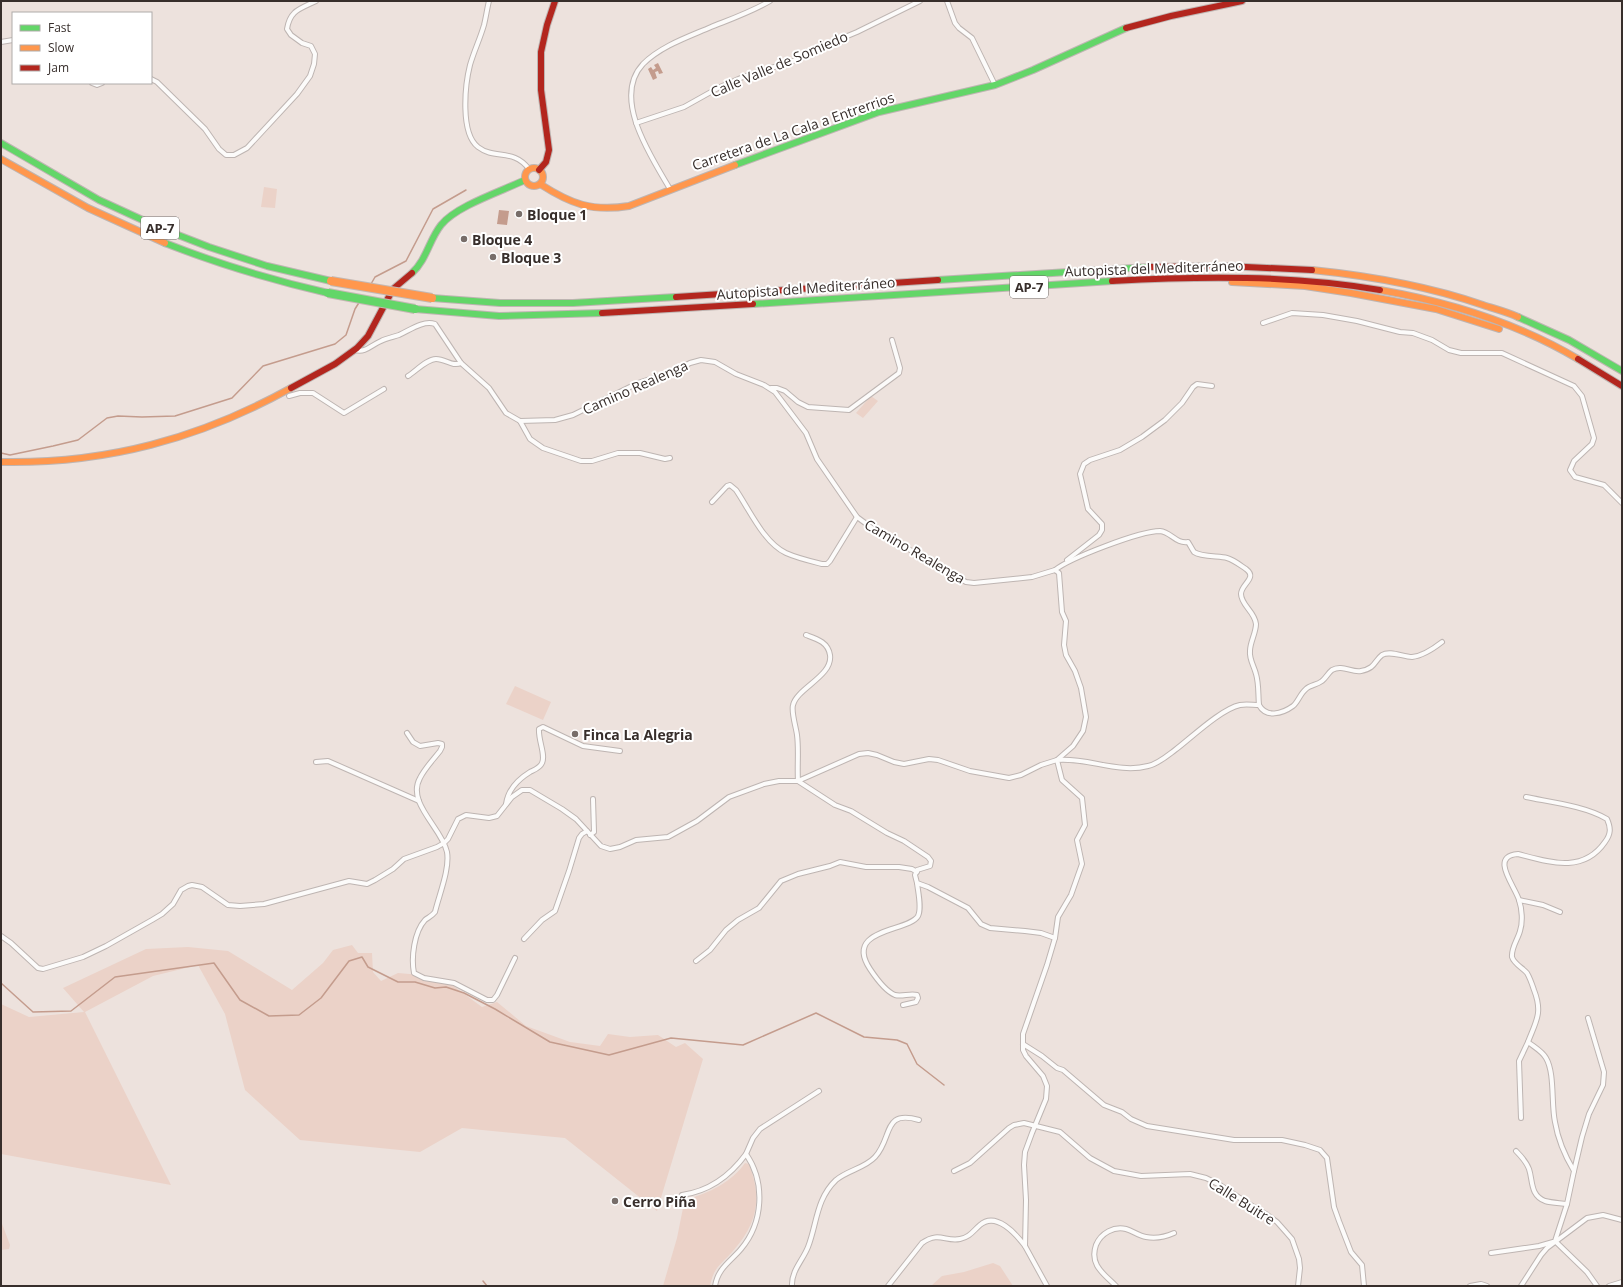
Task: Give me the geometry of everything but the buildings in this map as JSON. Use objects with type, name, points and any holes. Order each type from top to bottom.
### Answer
[{"type":"main road","points":[[539,170],[546,162],[548,150],[541,90],[541,52],[545,30],[555,1]]},
{"type":"main road","name":"Carretera de La Cala a Entrerrios","points":[[540,184],[568,201],[590,208],[600,209],[629,206],[781,147],[879,112],[995,85],[1033,70],[1126,28],[1171,16],[1242,1]]},
{"type":"main road","name":"Autopista del Mediterráneo","points":[[1,143],[99,200],[160,228],[209,247],[267,266],[331,281],[432,298],[500,303],[573,303],[1164,266],[1260,266],[1312,269],[1388,279],[1459,296],[1526,320],[1562,336],[1622,371]]},
{"type":"main road","name":"Autopista del Mediterráneo","points":[[1,159],[95,212],[154,239],[203,258],[268,279],[328,293],[415,309],[499,316],[576,315],[1171,279],[1243,277],[1284,279],[1336,283],[1395,292],[1481,316],[1529,335],[1574,357],[1622,386]]},
{"type":"main road","points":[[535,168],[539,170],[543,176],[540,184],[531,186],[525,180],[525,174],[529,169],[535,168]]},
{"type":"main road","points":[[1,462],[33,463],[70,460],[131,451],[163,442],[235,416],[291,388],[335,364],[355,350],[367,336],[394,289],[416,271],[442,225],[460,210],[525,180]]},
{"type":"street","points":[[152,80],[157,82],[194,117],[209,134],[219,149],[226,154],[234,155],[248,148],[298,94],[310,76],[314,64],[315,54],[311,46],[302,43],[291,35],[287,29],[288,20],[291,15],[300,8],[316,1]]},
{"type":"street","points":[[489,1],[484,24],[468,76],[466,105],[469,134],[471,140],[481,149],[518,158],[529,169]]},
{"type":"street","points":[[670,189],[648,152],[636,123],[631,89],[633,79],[637,71],[648,59],[666,47],[770,1]]},
{"type":"street","name":"Calle Valle de Somiedo","points":[[636,123],[684,107],[718,88],[742,77],[796,60],[920,1]]},
{"type":"street","points":[[947,1],[955,23],[972,38],[995,85]]},
{"type":"street","points":[[1,42],[12,40]]},
{"type":"street","points":[[1263,322],[1292,313],[1323,315],[1358,321],[1400,332],[1413,333],[1432,340],[1449,350],[1461,353],[1502,353],[1574,386],[1582,396],[1594,438],[1592,444],[1574,461],[1570,470],[1575,477],[1604,485],[1622,503]]},
{"type":"street","points":[[355,350],[365,351],[383,340],[399,335],[420,325],[431,323],[438,327],[461,363],[489,388],[506,414],[520,421],[530,439],[543,448],[581,461],[592,461],[618,453],[640,453],[665,459],[670,458]]},
{"type":"street","points":[[771,388],[777,388],[784,391],[798,402],[808,407],[849,410],[899,373],[900,368],[892,340]]},
{"type":"street","points":[[408,376],[435,359],[453,365],[461,363]]},
{"type":"street","name":"Camino Realenga","points":[[520,421],[551,420],[568,416],[638,383],[677,370],[690,363],[701,360],[715,362],[736,374],[771,388],[806,433],[817,459],[857,517],[876,531],[931,560],[942,569],[966,582],[974,583],[1032,577],[1055,570]]},
{"type":"street","points":[[1057,760],[1073,746],[1083,731],[1086,717],[1081,688],[1075,671],[1066,655],[1064,645],[1066,621],[1062,612],[1059,573],[1055,570],[1099,536],[1102,530],[1102,524],[1088,509],[1080,474],[1084,464],[1090,460],[1120,450],[1142,437],[1165,420],[1182,403],[1193,387],[1197,384],[1212,386]]},
{"type":"street","points":[[288,396],[313,393],[344,413],[348,412],[363,400],[384,389]]},
{"type":"street","points":[[712,502],[726,486],[730,485],[736,490],[774,546],[785,553],[822,564],[827,564],[830,561],[857,517]]},
{"type":"street","points":[[1062,564],[1150,532],[1165,532],[1178,541],[1188,542],[1198,554],[1228,559],[1248,570],[1251,576],[1250,580],[1243,586],[1241,599],[1254,617],[1256,624],[1249,649],[1258,681],[1259,705],[1266,713],[1274,714],[1293,706],[1307,688],[1322,681],[1331,670],[1337,668],[1347,668],[1359,672],[1369,669],[1382,655],[1389,653],[1413,657],[1424,654],[1442,642]]},
{"type":"street","points":[[798,781],[797,737],[793,705],[797,697],[827,668],[831,659],[829,649],[822,641],[806,635]]},
{"type":"street","points":[[1,936],[11,943],[38,968],[43,969],[83,957],[152,920],[162,914],[173,904],[181,890],[188,886],[192,885],[202,887],[228,905],[240,906],[264,904],[349,881],[367,884],[393,869],[404,859],[444,843],[448,839],[458,819],[466,815],[489,818],[497,816],[506,804],[522,790],[530,790],[566,812],[576,819],[601,846],[610,849],[644,839],[668,837],[697,821],[729,797],[764,784],[779,781],[798,781],[859,754],[868,753],[904,764],[929,759],[938,760],[970,771],[1009,778],[1021,775],[1057,760],[1070,759],[1103,765],[1136,768],[1150,766],[1167,756],[1225,712],[1240,705],[1259,705]]},
{"type":"street","points":[[506,804],[508,794],[513,786],[528,773],[540,767],[543,762],[538,737],[539,730],[543,727],[583,746],[620,751]]},
{"type":"street","points":[[407,733],[412,742],[420,746],[438,743],[442,744],[442,747],[420,778],[417,786],[419,801],[440,834],[447,852],[447,865],[435,912],[422,926],[412,950],[414,973],[424,978],[454,983],[487,1000],[492,1000],[497,995],[515,958]]},
{"type":"street","points":[[1025,1246],[1025,1152],[1046,1099],[1047,1086],[1043,1076],[1030,1063],[1026,1056],[1023,1044],[1023,1034],[1036,1000],[1055,938],[1058,917],[1071,895],[1082,864],[1077,840],[1086,825],[1082,798],[1062,780],[1057,760]]},
{"type":"street","points":[[316,762],[328,762],[419,801]]},
{"type":"street","points":[[798,781],[835,805],[852,811],[887,833],[904,841],[928,857],[931,861],[930,866],[917,872]]},
{"type":"street","points":[[1521,1118],[1519,1060],[1528,1042],[1539,1013],[1539,1006],[1530,979],[1526,972],[1512,957],[1513,949],[1520,931],[1522,917],[1519,900],[1505,869],[1504,862],[1512,854],[1518,854],[1559,864],[1579,861],[1590,857],[1598,851],[1609,835],[1610,829],[1606,819],[1599,815],[1578,808],[1526,797]]},
{"type":"street","points":[[590,835],[594,832],[593,799]]},
{"type":"street","points":[[524,939],[542,920],[550,916],[555,911],[579,838],[587,831]]},
{"type":"street","points":[[696,961],[710,950],[732,925],[759,908],[781,881],[798,874],[840,862],[866,867],[898,867],[912,869],[917,872]]},
{"type":"street","points":[[903,1005],[916,1002],[918,998],[917,995],[896,995],[886,989],[868,967],[864,956],[864,948],[868,941],[878,934],[915,920],[919,915],[917,882],[915,875],[917,872]]},
{"type":"street","points":[[917,882],[968,908],[981,924],[990,928],[1025,930],[1041,933],[1055,938]]},
{"type":"street","points":[[1519,900],[1543,905],[1560,912]]},
{"type":"street","points":[[1555,1241],[1568,1204],[1574,1171],[1589,1114],[1603,1085],[1604,1072],[1588,1018]]},
{"type":"street","points":[[1528,1042],[1539,1050],[1546,1058],[1551,1068],[1552,1110],[1555,1125],[1563,1152],[1574,1171]]},
{"type":"street","points":[[1023,1044],[1057,1068],[1063,1070],[1104,1105],[1122,1112],[1131,1119],[1147,1126],[1234,1140],[1282,1140],[1320,1150],[1326,1158],[1334,1207],[1351,1252],[1362,1265],[1364,1286]]},
{"type":"street","points":[[682,1195],[702,1190],[721,1181],[737,1167],[746,1154],[753,1138],[760,1129],[819,1091]]},
{"type":"street","points":[[792,1286],[792,1278],[805,1254],[811,1239],[818,1208],[828,1189],[841,1176],[868,1163],[877,1156],[884,1144],[887,1131],[893,1122],[904,1117],[919,1120]]},
{"type":"street","name":"Calle Buitre","points":[[954,1171],[970,1163],[1014,1125],[1024,1123],[1060,1132],[1090,1158],[1114,1171],[1141,1176],[1190,1174],[1206,1178],[1220,1185],[1266,1214],[1277,1222],[1292,1239],[1299,1259],[1298,1286]]},
{"type":"street","points":[[1516,1151],[1525,1161],[1529,1169],[1534,1193],[1546,1201],[1568,1204]]},
{"type":"street","points":[[715,1286],[722,1268],[746,1242],[757,1219],[760,1201],[759,1184],[754,1169],[746,1154]]},
{"type":"street","points":[[1521,1286],[1541,1255],[1555,1241],[1587,1218],[1603,1215],[1622,1220]]},
{"type":"street","points":[[888,1286],[892,1284],[922,1243],[927,1239],[939,1237],[955,1239],[966,1237],[972,1234],[984,1222],[989,1221],[1002,1224],[1016,1234],[1025,1246],[1047,1286]]},
{"type":"street","points":[[1116,1286],[1102,1274],[1095,1262],[1095,1248],[1102,1235],[1114,1229],[1120,1228],[1127,1229],[1145,1237],[1155,1238],[1174,1233]]},
{"type":"street","points":[[1491,1253],[1539,1246],[1555,1241]]},
{"type":"street","points":[[1555,1241],[1587,1272],[1597,1286]]},
{"type":"street","points":[[1610,1286],[1622,1282]]},
{"type":"street","points":[[1470,1286],[1481,1284],[1487,1286]]},
{"type":"shaded area","points":[[658,63],[663,73],[659,74],[658,71],[655,72],[657,78],[653,80],[648,69],[651,67],[653,70],[656,68],[654,65]]},
{"type":"shaded area","points":[[264,187],[277,189],[275,208],[261,207]]},
{"type":"shaded area","points":[[499,210],[509,211],[507,225],[497,224]]},
{"type":"shaded area","points":[[871,396],[878,401],[863,418],[856,413]]},
{"type":"shaded area","points":[[515,686],[551,702],[543,720],[506,704]]},
{"type":"shaded area","points":[[352,945],[358,953],[372,953],[373,972],[381,981],[398,973],[421,975],[448,982],[482,1007],[497,1002],[526,1026],[570,1042],[600,1046],[608,1034],[630,1037],[658,1035],[676,1047],[685,1043],[703,1059],[657,1211],[565,1138],[462,1128],[420,1152],[300,1140],[245,1090],[225,1014],[198,965],[153,976],[85,1012],[171,1185],[1,1154],[1,1004],[29,1017],[84,1012],[63,988],[146,949],[188,947],[228,951],[292,990],[323,963],[333,950]]},
{"type":"shaded area","points":[[745,1163],[749,1164],[753,1176],[756,1188],[756,1199],[752,1220],[741,1241],[718,1266],[710,1286],[663,1286],[677,1238],[683,1208],[687,1199],[703,1194],[719,1186],[734,1176]]},
{"type":"shaded area","points":[[1,1221],[10,1245],[9,1249],[1,1250]]},
{"type":"shaded area","points":[[993,1263],[1000,1266],[1013,1286],[931,1286],[942,1276],[964,1272]]},
{"type":"waterway","points":[[371,284],[375,277],[406,261],[433,209],[466,190]]},
{"type":"waterway","points":[[1,453],[10,455],[78,440],[107,418],[118,416],[175,416],[232,398],[263,366],[335,344],[346,335],[355,309],[360,301]]},
{"type":"waterway","points":[[1,983],[33,1012],[71,1011],[115,977],[214,963],[240,1000],[269,1016],[299,1015],[321,998],[349,961],[362,957],[368,967],[398,982],[415,982],[435,988],[446,987],[464,993],[495,1009],[550,1042],[609,1055],[671,1038],[743,1045],[816,1013],[864,1037],[897,1040],[907,1044],[917,1064],[944,1085]]},
{"type":"waterway","points":[[483,1281],[487,1286]]},
{"type":"traffic: fast","points":[[735,165],[879,112],[995,85],[1033,70],[1126,28]]},
{"type":"traffic: fast","points":[[1,143],[99,200],[160,228],[209,247],[267,266],[331,281]]},
{"type":"traffic: fast","points":[[412,273],[421,262],[437,231],[448,218],[468,205],[525,180]]},
{"type":"traffic: fast","points":[[165,243],[245,271],[328,293]]},
{"type":"traffic: fast","points":[[938,280],[1149,267]]},
{"type":"traffic: fast","points":[[753,304],[1112,281]]},
{"type":"traffic: fast","points":[[328,293],[415,309]]},
{"type":"traffic: fast","points":[[432,298],[500,303],[573,303],[676,297]]},
{"type":"traffic: fast","points":[[415,309],[499,316],[602,313]]},
{"type":"traffic: fast","points":[[1518,317],[1569,340],[1622,371]]},
{"type":"traffic: slow","points":[[1,159],[88,208],[165,243]]},
{"type":"traffic: slow","points":[[540,184],[562,197],[582,205],[616,208],[629,206],[735,165]]},
{"type":"traffic: slow","points":[[534,168],[540,171],[543,177],[540,183],[534,186],[528,183],[525,177],[528,171],[534,168]]},
{"type":"traffic: slow","points":[[1312,270],[1356,275],[1420,287],[1462,298],[1518,317]]},
{"type":"traffic: slow","points":[[331,281],[432,298]]},
{"type":"traffic: slow","points":[[1232,282],[1305,286],[1351,293],[1436,309],[1499,329]]},
{"type":"traffic: slow","points":[[1380,290],[1432,301],[1483,316],[1532,335],[1578,359]]},
{"type":"traffic: slow","points":[[1,462],[78,458],[115,453],[151,445],[222,421],[291,388]]},
{"type":"traffic: jam","points":[[539,170],[546,162],[549,150],[541,90],[541,52],[547,25],[555,1]]},
{"type":"traffic: jam","points":[[1126,28],[1171,16],[1242,1]]},
{"type":"traffic: jam","points":[[1149,267],[1225,266],[1312,270]]},
{"type":"traffic: jam","points":[[291,388],[335,364],[357,348],[368,336],[393,289],[412,273]]},
{"type":"traffic: jam","points":[[1112,281],[1179,278],[1280,279],[1347,285],[1380,290]]},
{"type":"traffic: jam","points":[[676,297],[938,280]]},
{"type":"traffic: jam","points":[[602,313],[753,304]]},
{"type":"traffic: jam","points":[[1578,359],[1622,386]]},
{"type":"place","name":"Bloque 1","points":[[519,214]]},
{"type":"place","name":"Bloque 4","points":[[464,239]]},
{"type":"place","name":"Bloque 3","points":[[493,257]]},
{"type":"place","name":"Finca La Alegria","points":[[575,734]]},
{"type":"place","name":"Cerro Piña","points":[[615,1201]]}]
